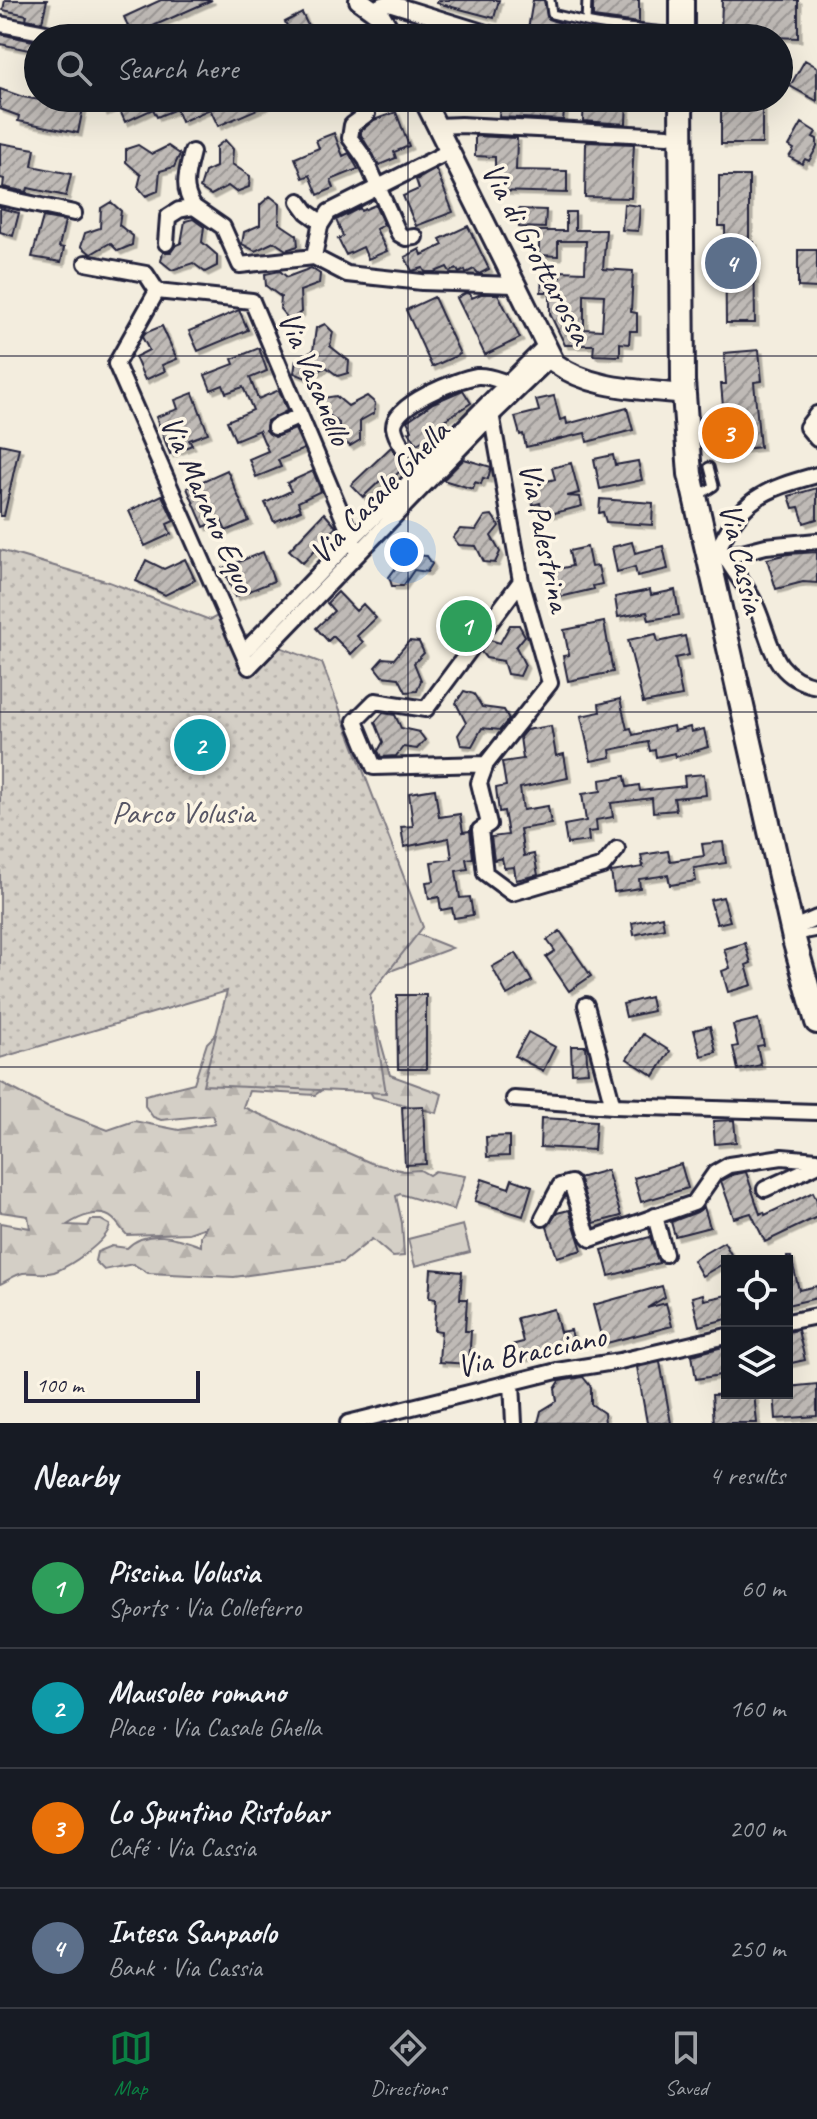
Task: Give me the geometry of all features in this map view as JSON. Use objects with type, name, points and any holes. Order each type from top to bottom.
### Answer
[{"type":"main road","points":[[682,0],[682,24]]},
{"type":"main road","name":"Via Cassia","points":[[681,112],[684,394],[689,464],[695,498],[719,557],[793,933],[817,1022]]},
{"type":"street","points":[[359,0],[377,6],[389,3],[457,24]]},
{"type":"street","points":[[377,6],[387,24]]},
{"type":"street","points":[[0,24],[24,29]]},
{"type":"street","name":"Via di Grottarossa","points":[[430,112],[548,352],[574,375],[592,381],[684,394]]},
{"type":"street","points":[[367,114],[352,125],[350,138],[366,160],[399,234],[406,238],[415,237]]},
{"type":"street","points":[[437,126],[668,136]]},
{"type":"street","points":[[314,257],[321,222],[329,212],[450,151]]},
{"type":"street","points":[[192,152],[185,182],[188,198],[223,227],[240,265],[314,257],[347,274],[422,282],[515,285]]},
{"type":"street","points":[[0,197],[74,213]]},
{"type":"street","points":[[299,201],[307,212],[321,222]]},
{"type":"street","points":[[166,243],[168,217],[172,212],[197,208]]},
{"type":"street","points":[[86,263],[146,274],[157,291]]},
{"type":"street","name":"Via Marano Equo","points":[[157,291],[116,364],[246,660]]},
{"type":"street","name":"Via Vasanello","points":[[157,291],[252,301],[358,553]]},
{"type":"street","name":"Via Casale Ghella","points":[[246,660],[352,539],[421,470],[491,409],[508,383],[548,352]]},
{"type":"street","name":"Via Casale Ghella","points":[[246,660],[358,553],[548,352]]},
{"type":"street","points":[[421,470],[399,439],[394,426],[397,415],[404,408],[441,388],[473,377],[485,376],[508,383]]},
{"type":"street","name":"Via Palestrina","points":[[486,764],[550,683],[521,581],[491,409]]},
{"type":"street","points":[[817,414],[807,427],[817,439]]},
{"type":"street","points":[[275,427],[300,416]]},
{"type":"street","points":[[719,557],[740,525],[742,513],[766,491],[817,475]]},
{"type":"street","points":[[719,557],[766,546],[817,541]]},
{"type":"street","points":[[719,557],[755,603],[780,665],[796,680],[817,686]]},
{"type":"street","points":[[521,581],[426,709],[375,701],[355,721],[374,767],[486,764],[479,783],[489,824],[480,830],[485,873],[512,893],[603,866],[617,849]]},
{"type":"street","points":[[793,933],[817,918]]},
{"type":"street","points":[[586,1005],[613,1106]]},
{"type":"street","points":[[514,1099],[613,1106],[817,1112]]},
{"type":"street","points":[[543,1218],[560,1186],[571,1183],[591,1239],[694,1203],[715,1173],[729,1165],[782,1157],[817,1163]]},
{"type":"street","points":[[765,1189],[817,1163]]},
{"type":"street","points":[[655,1216],[665,1254]]},
{"type":"street","points":[[793,1321],[817,1316]]},
{"type":"street","name":"Via Bracciano","points":[[348,1423],[512,1382],[721,1337]]},
{"type":"street","points":[[512,1382],[514,1423]]},
{"type":"lane","points":[[550,0],[552,14],[596,24]]},
{"type":"lane","points":[[586,22],[587,0]]},
{"type":"lane","points":[[695,498],[714,486],[709,467]]},
{"type":"lane","points":[[793,933],[817,932]]},
{"type":"green space","name":"Parco Volusia","points":[[0,550],[109,582],[210,620],[225,612],[232,629],[322,663],[423,927],[370,995],[386,1093],[203,1085],[227,991],[0,1058]]},
{"type":"green space","points":[[402,928],[452,948],[366,980],[364,1016],[377,1028],[390,1075],[442,1094],[437,1113],[373,1097],[362,1077],[341,1076],[315,1095],[249,1091],[243,1107],[371,1163],[404,1171],[420,1170],[429,1175],[435,1171],[465,1176],[454,1210],[400,1194],[396,1196],[404,1256],[393,1257],[372,1239],[343,1262],[234,1277],[148,1273],[133,1264],[104,1270],[95,1261],[97,1252],[112,1246],[127,1248],[153,1236],[172,1237],[201,1246],[201,1236],[206,1227],[189,1233],[127,1235],[113,1219],[96,1214],[67,1225],[88,1226],[91,1220],[101,1220],[110,1225],[103,1238],[87,1252],[54,1272],[23,1273],[0,1284],[0,1223],[30,1228],[28,1216],[0,1212],[0,1082],[47,1107],[108,1130],[134,1121],[179,1130],[215,1123],[212,1115],[161,1120],[153,1117],[145,1106],[145,1095],[194,1083],[207,1043],[219,1031]]},
{"type":"green space","points":[[463,1225],[470,1252],[415,1266],[408,1239]]},
{"type":"building","points":[[5,0],[47,0],[42,22],[3,10]]},
{"type":"building","points":[[161,0],[212,0],[158,24],[127,24],[124,17]]},
{"type":"building","points":[[438,0],[499,0],[494,18],[437,3]]},
{"type":"building","points":[[533,0],[544,0],[548,19],[562,24],[529,24]]},
{"type":"building","points":[[593,0],[639,0],[639,23],[593,17]]},
{"type":"building","points":[[722,0],[798,0],[798,38],[793,38],[793,24],[721,24]]},
{"type":"building","points":[[302,13],[307,24],[286,24]]},
{"type":"building","points":[[0,34],[24,39],[24,49],[0,44]]},
{"type":"building","points":[[805,60],[817,67],[817,101],[793,88],[793,81]]},
{"type":"building","points":[[0,89],[24,97],[24,112],[82,112],[78,133],[18,121],[19,116],[0,109]]},
{"type":"building","points":[[121,112],[147,112],[125,122]]},
{"type":"building","points":[[177,112],[203,112],[181,122]]},
{"type":"building","points":[[211,112],[250,112],[218,126]]},
{"type":"building","points":[[396,112],[409,146],[394,152],[396,158],[379,165],[361,131],[374,120]]},
{"type":"building","points":[[500,112],[564,112],[563,120],[499,117]]},
{"type":"building","points":[[583,112],[626,112],[626,124],[583,121]]},
{"type":"building","points":[[721,112],[762,112],[762,144],[721,144]]},
{"type":"building","points":[[802,123],[816,132],[813,137],[817,139],[817,147],[809,161],[805,159],[802,164],[789,157],[794,149],[789,146]]},
{"type":"building","points":[[334,133],[343,156],[349,153],[358,169],[331,180],[334,188],[318,195],[310,175],[303,178],[295,158],[319,148],[316,140]]},
{"type":"building","points":[[475,136],[517,138],[516,170],[567,171],[567,193],[495,191],[495,157],[475,156]]},
{"type":"building","points":[[225,140],[233,149],[232,164],[250,176],[249,187],[236,192],[228,186],[211,195],[200,188],[205,172],[216,167],[216,147]]},
{"type":"building","points":[[586,142],[634,144],[631,198],[585,197]]},
{"type":"building","points":[[0,143],[35,149],[32,166],[71,174],[66,196],[28,188],[27,192],[3,187]]},
{"type":"building","points":[[138,145],[152,154],[168,146],[180,154],[174,167],[160,171],[158,191],[146,196],[138,187],[141,175],[126,162],[126,149]]},
{"type":"building","points":[[436,169],[453,212],[416,226],[403,196],[419,189],[416,180]]},
{"type":"building","points":[[719,176],[749,176],[749,242],[754,242],[755,323],[726,323],[725,226],[719,226]]},
{"type":"building","points":[[270,196],[280,204],[279,223],[297,235],[298,246],[286,250],[274,242],[255,251],[242,244],[244,232],[260,225],[260,205]]},
{"type":"building","points":[[111,202],[121,211],[119,225],[133,236],[132,245],[118,251],[110,243],[91,254],[81,246],[85,233],[100,228],[101,208]]},
{"type":"building","points":[[624,204],[640,206],[638,231],[622,230]]},
{"type":"building","points":[[375,205],[384,225],[376,229],[387,251],[368,259],[363,247],[346,255],[338,239],[343,236],[336,220],[360,208],[361,211]]},
{"type":"building","points":[[0,208],[19,213],[13,236],[0,232]]},
{"type":"building","points":[[519,209],[546,210],[545,228],[519,227]]},
{"type":"building","points":[[566,212],[575,212],[575,230],[606,230],[603,269],[633,271],[631,312],[637,313],[637,331],[630,331],[629,344],[620,343],[620,356],[593,355],[594,345],[565,345],[550,314],[550,292],[541,292],[542,277],[560,278],[560,271],[585,272],[586,241],[558,241],[558,256],[539,255],[539,231],[566,231]],"holes":[[[584,294],[604,295],[602,330],[584,329]]]},
{"type":"building","points":[[43,217],[65,221],[59,247],[64,248],[61,262],[32,257]]},
{"type":"building","points":[[193,219],[204,227],[202,242],[217,255],[217,266],[205,272],[193,263],[172,270],[161,261],[163,252],[171,252],[181,243],[185,221]]},
{"type":"building","points":[[468,226],[489,269],[479,274],[474,269],[466,273],[465,270],[459,273],[457,269],[450,272],[447,267],[435,272],[425,272],[423,268],[412,271],[405,257],[420,249],[422,255],[443,245],[440,239]]},
{"type":"building","points":[[798,250],[817,250],[817,288],[798,287]]},
{"type":"building","points":[[311,268],[320,274],[319,284],[300,291],[301,312],[290,321],[280,309],[281,297],[266,286],[265,274],[280,271],[287,277]]},
{"type":"building","points":[[466,293],[472,298],[481,294],[498,294],[520,338],[485,355],[457,298]]},
{"type":"building","points":[[434,297],[460,354],[432,367],[406,310]]},
{"type":"building","points":[[239,310],[248,330],[198,351],[189,331]]},
{"type":"building","points":[[325,324],[333,332],[330,346],[349,361],[348,373],[338,376],[326,367],[306,378],[294,373],[296,360],[313,351],[316,328]]},
{"type":"building","points":[[162,326],[177,359],[162,365],[165,371],[145,380],[135,357],[149,350],[142,337],[145,333]]},
{"type":"building","points":[[259,348],[267,371],[250,378],[258,399],[279,390],[287,411],[267,421],[266,430],[275,437],[295,429],[304,449],[278,460],[281,467],[256,477],[249,459],[268,451],[259,430],[235,440],[227,421],[253,410],[243,387],[226,393],[223,385],[211,390],[205,375],[234,364],[232,359]]},
{"type":"building","points":[[759,350],[762,381],[754,382],[760,447],[727,451],[721,384],[726,384],[724,353]]},
{"type":"building","points":[[463,390],[471,403],[437,425],[440,430],[417,444],[409,432],[412,430],[407,421],[433,403]]},
{"type":"building","points":[[193,393],[208,433],[189,440],[192,445],[170,454],[156,417],[178,409],[175,400]]},
{"type":"building","points":[[336,396],[348,406],[367,396],[375,403],[374,413],[360,421],[360,440],[350,446],[339,437],[339,423],[322,409],[323,398]]},
{"type":"building","points":[[554,396],[560,420],[566,418],[567,424],[627,408],[633,430],[587,442],[585,433],[526,447],[515,417],[539,411],[536,400]]},
{"type":"building","points":[[0,444],[19,448],[4,516],[0,516]]},
{"type":"building","points":[[391,447],[405,466],[388,483],[383,478],[363,497],[351,485]]},
{"type":"building","points":[[613,455],[615,465],[638,461],[642,480],[600,489],[594,459]]},
{"type":"building","points":[[464,459],[491,467],[488,479],[483,478],[481,484],[475,482],[473,489],[443,480]]},
{"type":"building","points":[[571,463],[579,493],[567,496],[580,497],[582,506],[543,516],[540,503],[533,505],[528,486],[555,479],[552,468]]},
{"type":"building","points":[[227,470],[249,521],[226,531],[221,520],[204,527],[187,488]]},
{"type":"building","points":[[313,471],[321,491],[298,502],[301,510],[274,522],[265,503],[291,491],[287,483]]},
{"type":"building","points":[[817,488],[817,519],[804,523],[799,507],[793,508],[789,496]]},
{"type":"building","points":[[162,495],[174,521],[167,524],[171,534],[145,546],[129,511]]},
{"type":"building","points":[[600,499],[653,503],[652,525],[606,522],[603,512],[599,513]]},
{"type":"building","points":[[324,513],[336,527],[303,563],[289,550]]},
{"type":"building","points":[[492,515],[499,526],[491,536],[500,552],[495,563],[484,562],[476,546],[459,545],[453,538],[460,529],[476,530],[485,516]]},
{"type":"building","points":[[394,537],[404,538],[412,555],[427,556],[432,564],[427,572],[414,570],[403,586],[392,586],[389,577],[397,566],[389,547]]},
{"type":"building","points":[[632,542],[635,553],[663,546],[668,569],[637,576],[635,567],[617,572],[612,547]]},
{"type":"building","points":[[587,547],[591,567],[598,566],[602,584],[593,586],[594,589],[560,597],[553,570],[572,566],[569,551]]},
{"type":"building","points":[[263,552],[274,581],[235,597],[223,568]]},
{"type":"building","points":[[817,552],[817,583],[803,582],[776,589],[767,559]]},
{"type":"building","points":[[185,559],[195,580],[165,595],[136,581],[146,560],[164,569]]},
{"type":"building","points":[[650,590],[651,595],[675,590],[679,615],[649,620],[647,612],[618,617],[615,597]]},
{"type":"building","points":[[338,592],[356,611],[363,604],[376,618],[357,636],[363,642],[351,654],[333,636],[328,641],[316,628],[334,611],[327,603]]},
{"type":"building","points":[[604,622],[613,672],[568,681],[563,656],[569,655],[564,630]]},
{"type":"building","points":[[510,625],[519,625],[525,636],[516,647],[525,665],[520,676],[507,674],[503,661],[486,658],[481,652],[490,640],[500,643]]},
{"type":"building","points":[[656,634],[658,642],[685,636],[689,655],[675,658],[682,696],[643,703],[628,640]]},
{"type":"building","points":[[409,641],[419,642],[424,653],[414,663],[421,680],[417,691],[406,692],[399,678],[382,676],[375,667],[383,658],[394,659]]},
{"type":"building","points":[[464,691],[474,694],[482,707],[504,710],[509,719],[500,730],[482,728],[472,746],[461,745],[458,735],[466,723],[456,703]]},
{"type":"building","points":[[620,699],[627,729],[631,728],[633,735],[673,726],[674,731],[690,727],[691,732],[704,729],[708,747],[676,757],[675,753],[656,757],[655,750],[650,751],[648,742],[610,750],[611,757],[591,761],[581,716],[600,712],[599,704]]},
{"type":"building","points":[[383,713],[395,715],[401,728],[419,732],[425,740],[417,749],[403,747],[396,756],[381,757],[378,751],[383,742],[375,722]]},
{"type":"building","points":[[551,726],[556,756],[564,754],[568,778],[520,788],[523,810],[548,806],[551,824],[520,829],[524,856],[534,854],[538,875],[516,880],[514,867],[504,868],[502,858],[494,860],[491,837],[508,835],[504,811],[499,812],[496,788],[506,786],[502,762],[523,759],[520,737],[526,730]]},
{"type":"building","points":[[704,774],[706,795],[674,798],[676,810],[653,812],[652,798],[611,803],[613,817],[596,820],[597,831],[588,832],[589,841],[567,844],[564,825],[586,821],[582,794],[601,791],[600,780],[625,776],[627,787],[639,785],[640,791],[685,786],[684,776]]},
{"type":"building","points":[[435,789],[439,817],[460,814],[463,832],[470,831],[473,858],[466,859],[468,869],[456,871],[460,898],[470,897],[473,915],[454,918],[452,908],[441,910],[439,897],[429,899],[426,882],[434,881],[431,862],[452,859],[449,838],[404,847],[401,827],[413,826],[409,793]]},
{"type":"building","points":[[723,842],[726,863],[694,868],[696,881],[670,885],[668,875],[639,879],[640,888],[614,892],[611,872],[643,867],[641,855],[668,851],[670,861],[704,856],[702,844]]},
{"type":"building","points":[[723,897],[730,921],[717,924],[710,900]]},
{"type":"building","points":[[662,916],[664,928],[634,935],[632,923]]},
{"type":"building","points":[[560,931],[591,976],[569,991],[546,957],[555,951],[547,940]]},
{"type":"building","points":[[745,943],[751,963],[746,965],[752,985],[728,992],[722,971],[730,968],[724,949]]},
{"type":"building","points":[[516,953],[532,981],[507,995],[492,967]]},
{"type":"building","points":[[397,995],[426,995],[426,1069],[398,1069]]},
{"type":"building","points":[[650,997],[653,1011],[626,1017],[623,1004]]},
{"type":"building","points":[[758,1019],[764,1045],[757,1046],[761,1065],[738,1070],[733,1047],[738,1046],[733,1025]]},
{"type":"building","points":[[710,1026],[716,1052],[701,1056],[694,1030]]},
{"type":"building","points":[[528,1032],[555,1047],[543,1071],[515,1056]]},
{"type":"building","points":[[643,1034],[670,1051],[654,1076],[627,1059]]},
{"type":"building","points":[[571,1046],[586,1046],[588,1072],[572,1073]]},
{"type":"building","points":[[423,1106],[426,1164],[405,1165],[402,1107]]},
{"type":"building","points":[[541,1118],[596,1121],[594,1150],[540,1147]]},
{"type":"building","points":[[734,1120],[736,1142],[715,1144],[713,1121]]},
{"type":"building","points":[[509,1136],[509,1156],[487,1157],[486,1137]]},
{"type":"building","points":[[681,1164],[688,1188],[641,1202],[634,1178]]},
{"type":"building","points":[[607,1170],[621,1216],[594,1223],[579,1178]]},
{"type":"building","points":[[746,1172],[760,1214],[764,1212],[765,1215],[813,1192],[817,1200],[817,1217],[765,1242],[751,1213],[734,1218],[721,1181]]},
{"type":"building","points":[[482,1179],[509,1188],[512,1179],[532,1186],[523,1216],[475,1201]]},
{"type":"building","points":[[704,1207],[710,1227],[675,1236],[671,1222]]},
{"type":"building","points":[[569,1210],[582,1250],[557,1257],[547,1227],[557,1213]]},
{"type":"building","points":[[650,1237],[659,1263],[609,1276],[602,1250]]},
{"type":"building","points":[[724,1242],[731,1255],[721,1255],[721,1265],[702,1276],[693,1260]]},
{"type":"building","points":[[793,1265],[799,1290],[817,1286],[817,1298],[793,1304]]},
{"type":"building","points":[[431,1269],[462,1272],[460,1299],[467,1299],[465,1331],[471,1331],[469,1364],[439,1362],[441,1331],[434,1330],[436,1299],[429,1298]]},
{"type":"building","points":[[662,1286],[665,1297],[647,1308],[666,1303],[672,1326],[603,1344],[593,1305]]},
{"type":"building","points":[[703,1294],[704,1300],[721,1296],[721,1320],[699,1326],[692,1297]]},
{"type":"building","points":[[554,1309],[560,1332],[571,1330],[575,1346],[515,1360],[511,1345],[523,1342],[517,1318]]},
{"type":"building","points":[[798,1330],[805,1360],[793,1363],[793,1331]]},
{"type":"building","points":[[721,1348],[721,1375],[696,1379],[692,1355]]},
{"type":"building","points":[[660,1362],[671,1423],[647,1423],[637,1367]]},
{"type":"building","points":[[583,1377],[591,1387],[591,1404],[604,1413],[605,1423],[538,1423],[541,1411],[557,1401],[555,1389],[560,1381]]},
{"type":"building","points":[[817,1384],[817,1416],[776,1419],[774,1399],[793,1399],[793,1386]]},
{"type":"building","points":[[712,1395],[721,1395],[721,1399],[755,1399],[757,1423],[714,1423]]},
{"type":"place","name":"Intesa Sanpaolo","points":[[731,263]]},
{"type":"place","name":"Lo Spuntino Ristobar","points":[[728,433]]},
{"type":"place","name":"Piscina Volusia","points":[[466,626]]},
{"type":"place","name":"Mausoleo romano","points":[[200,745]]}]
